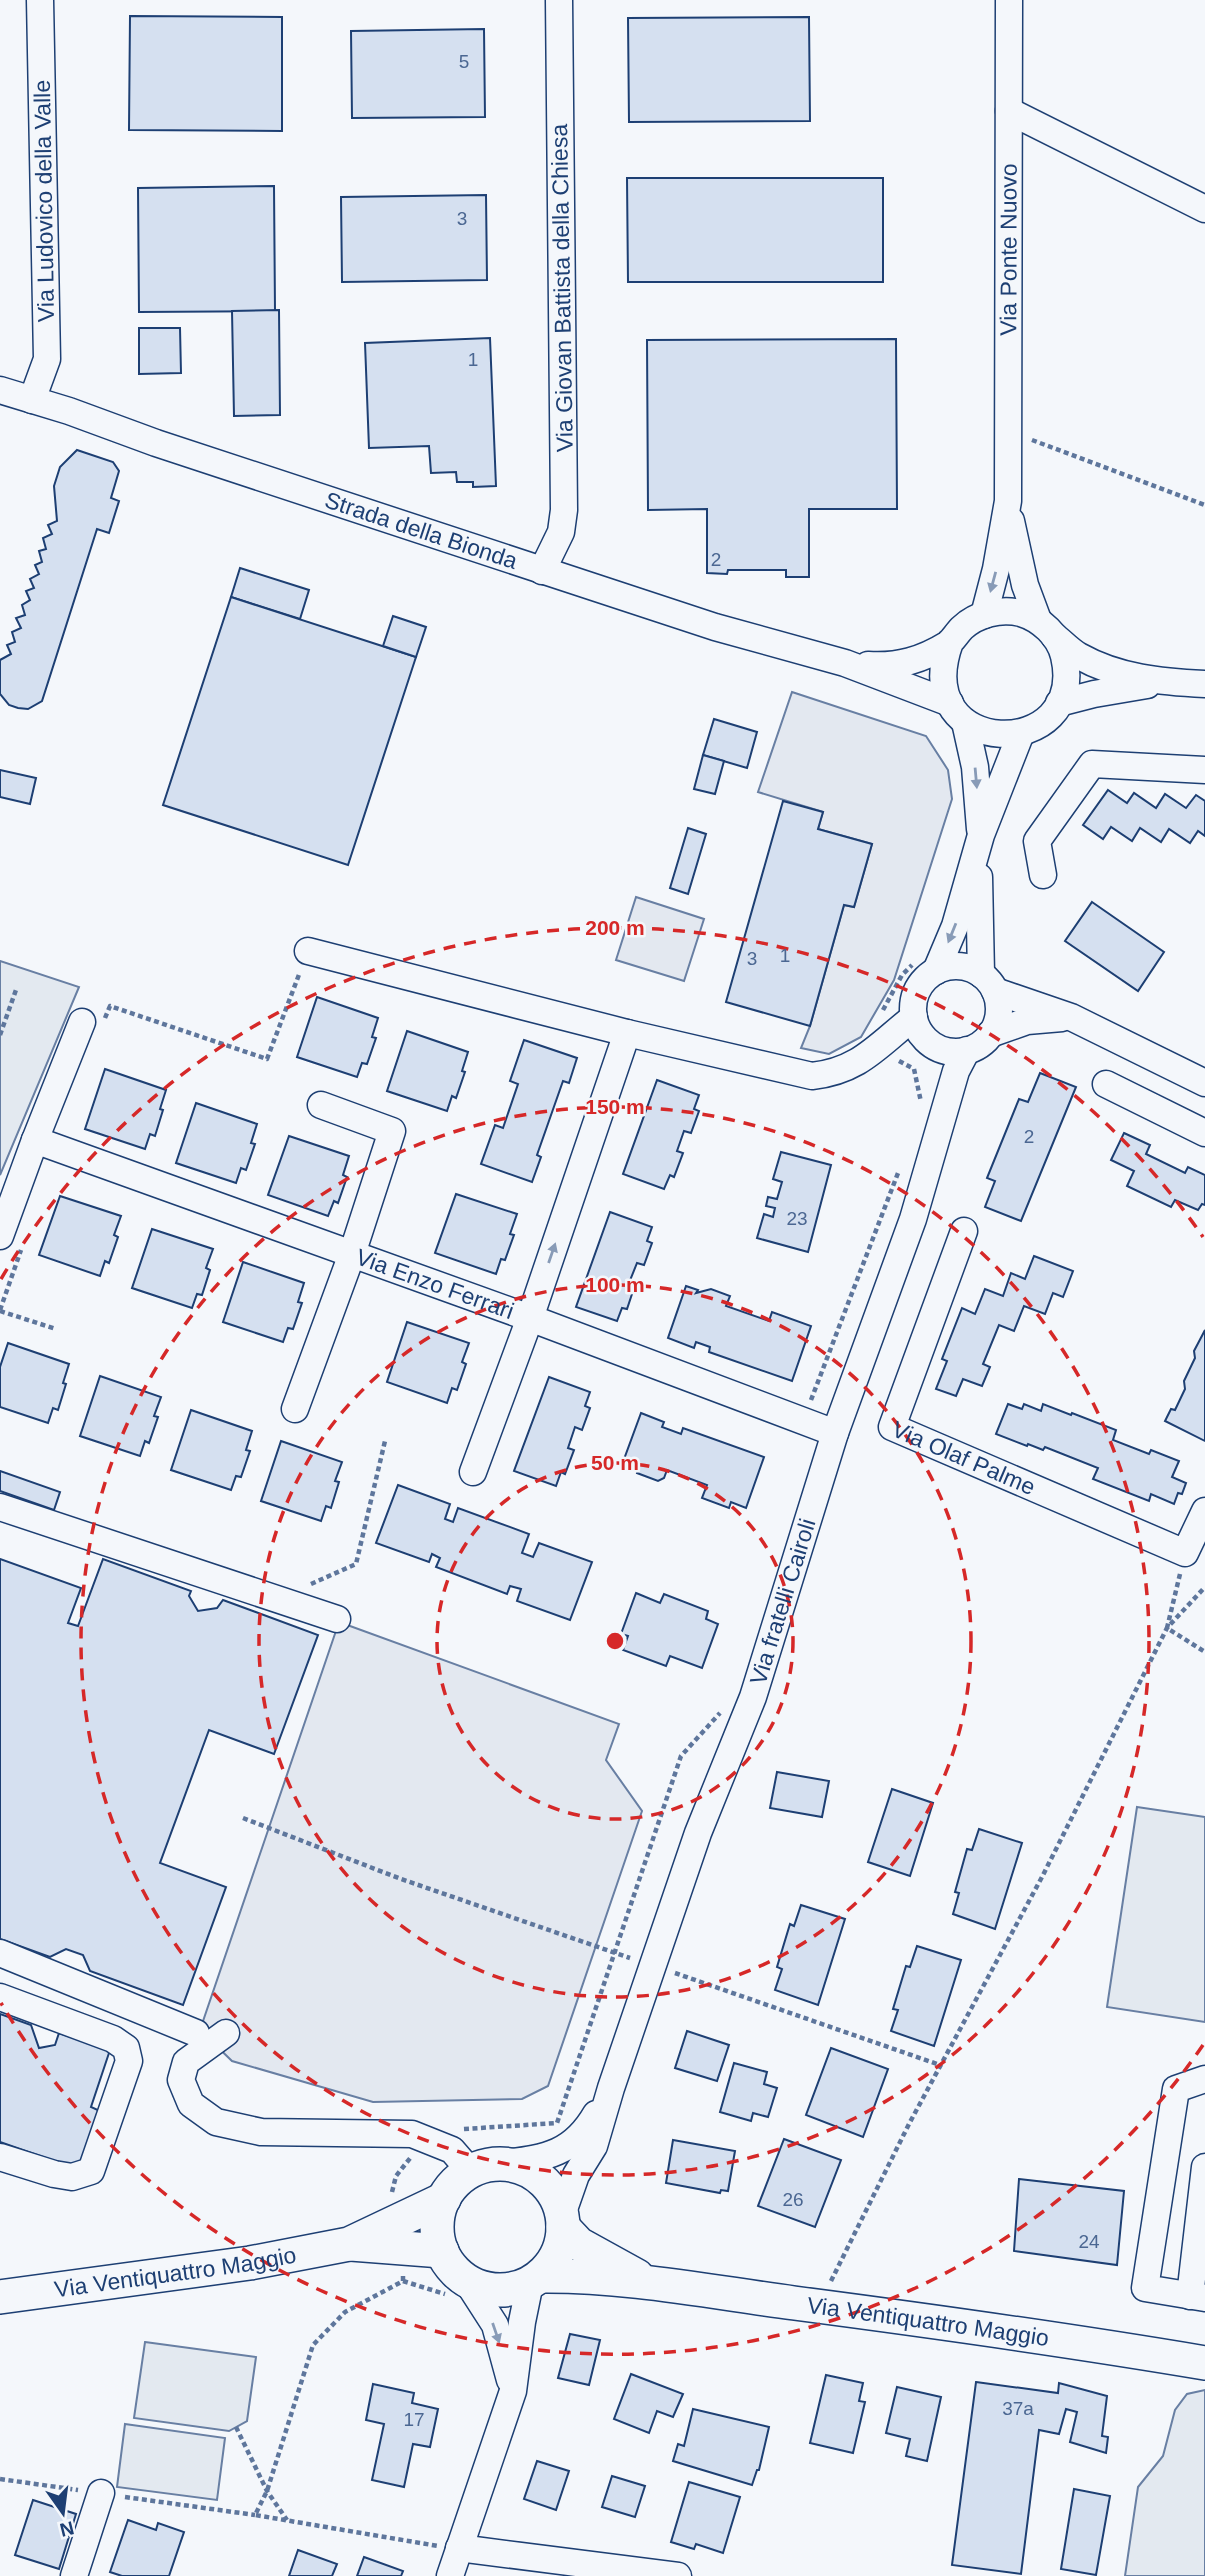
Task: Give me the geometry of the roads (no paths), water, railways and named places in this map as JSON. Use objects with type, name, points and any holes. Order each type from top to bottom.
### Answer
[{"type":"main road","name":"Via Ventiquattro Maggio","points":[[0,2297],[250,2263],[399,2235],[444,2199],[455,2183],[481,2168],[511,2165],[529,2171],[545,2182],[556,2197],[563,2221],[579,2244],[651,2284]]},
{"type":"main road","points":[[444,2199],[438,2216],[442,2251],[451,2267],[466,2280]]},
{"type":"main road","points":[[535,2279],[553,2262],[561,2245],[563,2221]]},
{"type":"main road","points":[[399,2235],[442,2251]]},
{"type":"main road","name":"Via Ventiquattro Maggio","points":[[466,2280],[481,2287],[498,2290],[514,2289],[535,2279],[578,2276],[651,2284],[1066,2340],[1205,2363]]},
{"type":"street","name":"Via Ludovico della Valle","points":[[32,400],[47,359],[40,0]]},
{"type":"street","name":"Via Giovan Battista della Chiesa","points":[[542,571],[561,532],[564,510],[559,0]]},
{"type":"street","name":"Via Ponte Nuovo","points":[[984,615],[996,569],[1008,501],[1009,0]]},
{"type":"street","points":[[1009,111],[1205,209]]},
{"type":"street","name":"Strada della Bionda","points":[[0,390],[715,627],[845,663],[957,712]]},
{"type":"street","name":"Via Ponte Nuovo","points":[[1008,501],[1025,585],[1046,628],[1062,651],[1067,668],[1059,703]]},
{"type":"street","points":[[1021,733],[980,841],[955,926],[927,965],[914,998],[914,1017],[925,1041],[956,1051],[967,1050],[980,1044],[990,1034],[999,1014],[988,983],[980,841],[975,767],[957,712],[943,683],[943,662],[950,642],[959,630],[984,615],[1002,611],[1021,613],[1046,628],[1079,656],[1120,674],[1169,683],[1205,684]]},
{"type":"street","name":"Strada della Bionda","points":[[845,663],[897,666],[915,661],[950,642]]},
{"type":"street","points":[[957,712],[982,731],[1002,735],[1021,733],[1049,716],[1059,703],[1094,694],[1169,683]]},
{"type":"street","points":[[1043,875],[1037,841],[1092,764],[1205,770]]},
{"type":"street","points":[[308,951],[627,1033],[812,1076],[852,1065],[875,1051],[890,1035],[914,1017]]},
{"type":"street","points":[[927,965],[971,968],[988,983],[1071,1017],[1205,1083]]},
{"type":"street","points":[[990,1034],[1027,1021],[1071,1017]]},
{"type":"street","points":[[12,1241],[34,1140],[92,1023]]},
{"type":"street","points":[[474,1472],[530,1318],[627,1033]]},
{"type":"street","points":[[875,1051],[932,1045]]},
{"type":"street","name":"Via fratelli Cairoli","points":[[563,2221],[576,2175],[594,2146],[611,2088],[698,1833],[753,1698],[835,1433],[913,1219],[934,1111],[932,1045]]},
{"type":"street","name":"Via fratelli Cairoli","points":[[934,1111],[967,1050]]},
{"type":"street","points":[[1106,1084],[1205,1133]]},
{"type":"street","points":[[295,1409],[352,1254],[392,1131],[321,1105]]},
{"type":"street","name":"Via Enzo Ferrari","points":[[34,1140],[530,1318],[835,1433]]},
{"type":"street","name":"Via Olaf Palme","points":[[964,1231],[892,1427],[1185,1553],[1205,1511]]},
{"type":"street","points":[[0,1507],[337,1619]]},
{"type":"street","points":[[0,1953],[196,2033]]},
{"type":"street","points":[[0,1997],[113,2039],[126,2048],[129,2061],[91,2171],[72,2177],[0,2157]]},
{"type":"street","points":[[226,2033],[186,2063],[181,2080],[191,2104],[216,2122],[261,2132],[412,2134],[452,2150],[481,2168]]},
{"type":"street","points":[[1205,2079],[1176,2089],[1145,2288],[1198,2297],[1205,2166]]},
{"type":"street","name":"Via fratelli Cairoli","points":[[481,2168],[541,2158],[568,2147],[587,2130],[611,2088]]},
{"type":"street","points":[[450,2576],[513,2391],[522,2322],[535,2279]]},
{"type":"street","points":[[466,2280],[495,2325],[513,2391]]},
{"type":"street","points":[[74,2576],[101,2493]]},
{"type":"street","points":[[459,2549],[641,2574],[678,2576]]}]
